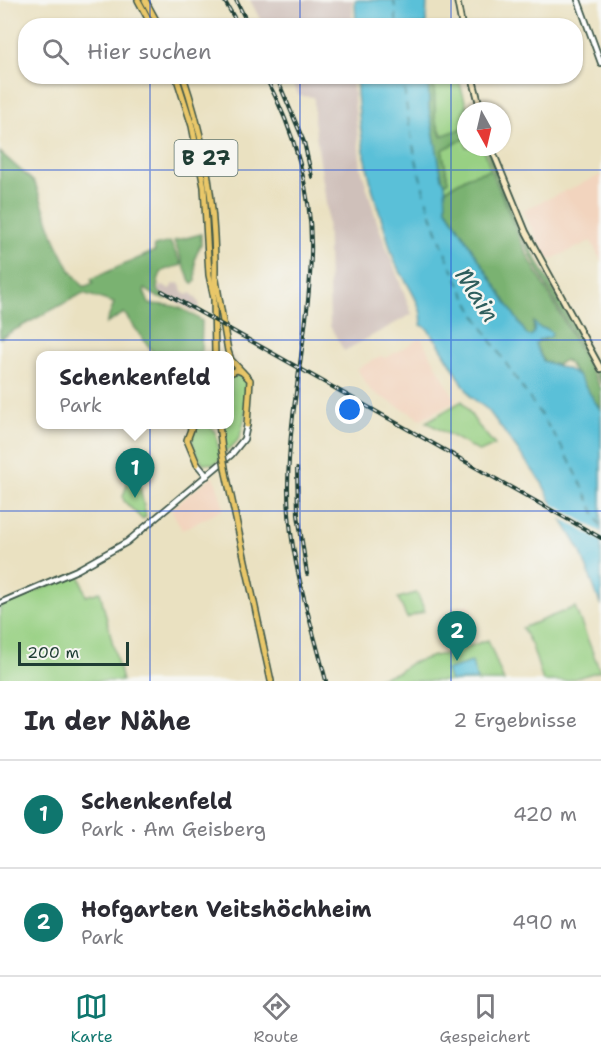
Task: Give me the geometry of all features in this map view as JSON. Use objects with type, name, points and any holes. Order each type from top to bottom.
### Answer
[{"type":"main road","points":[[138,0],[148,18]]},
{"type":"main road","points":[[145,0],[155,18]]},
{"type":"main road","points":[[457,0],[460,18]]},
{"type":"main road","name":"B 27","points":[[179,84],[200,161],[206,213],[209,275],[214,298]]},
{"type":"main road","name":"B 27","points":[[186,84],[199,126],[212,197],[216,278],[215,351]]},
{"type":"main road","points":[[474,84],[479,102]]},
{"type":"main road","points":[[494,156],[526,232],[601,369]]},
{"type":"main road","points":[[216,278],[228,351]]},
{"type":"main road","points":[[234,363],[250,380],[247,425]]},
{"type":"main road","points":[[234,371],[242,372]]},
{"type":"main road","points":[[191,429],[187,440],[197,464]]},
{"type":"main road","points":[[219,429],[226,473],[271,681]]},
{"type":"street","points":[[578,0],[601,63]]},
{"type":"street","points":[[0,603],[68,574],[113,550],[143,529],[231,455],[244,439],[247,425]]},
{"type":"street","points":[[197,464],[207,476]]},
{"type":"shaded area","points":[[250,0],[353,0],[352,18],[259,18]]},
{"type":"shaded area","points":[[293,84],[353,84],[361,168],[378,225],[412,314],[344,351],[330,326],[327,210],[314,120],[314,97],[299,96]]},
{"type":"shaded area","points":[[601,175],[601,261],[591,241],[547,261],[523,210]]},
{"type":"shaded area","points":[[179,283],[184,293],[187,295],[191,293],[200,305],[196,313],[170,300],[158,290],[161,285],[170,289],[174,284]]},
{"type":"shaded area","points":[[421,338],[456,401],[421,419],[371,391],[357,369],[381,356],[386,358]]},
{"type":"shaded area","points":[[211,477],[215,479],[224,509],[182,530],[171,509]]},
{"type":"shaded area","points":[[469,604],[474,616],[467,619],[471,627],[456,633],[450,616],[459,612],[457,608]]},
{"type":"green space","points":[[428,84],[434,84],[435,119],[441,136],[457,130],[457,142],[442,150],[448,181],[445,184],[429,109]]},
{"type":"green space","points":[[434,84],[460,84],[465,102],[457,102],[457,131],[443,136],[435,119]]},
{"type":"green space","points":[[457,142],[457,156],[486,156],[491,170],[469,176],[445,190],[445,184],[448,181],[442,149]]},
{"type":"green space","points":[[0,152],[35,183],[56,242],[70,270],[84,287],[93,283],[91,279],[155,251],[154,246],[170,242],[182,265],[166,269],[159,278],[157,290],[166,299],[159,298],[145,289],[149,304],[177,307],[202,321],[201,351],[152,351],[124,313],[106,324],[114,303],[83,293],[0,338]]},
{"type":"green space","points":[[489,156],[491,156],[527,242],[601,376],[601,383],[522,238]]},
{"type":"green space","points":[[491,170],[525,251],[601,389],[601,411],[578,375],[565,360],[556,365],[544,361],[535,344],[539,340],[545,340],[547,329],[540,328],[533,322],[534,333],[531,337],[527,335],[446,208],[445,190],[469,176]]},
{"type":"green space","points":[[201,234],[201,244],[195,258],[196,281],[193,283],[190,281],[174,241]]},
{"type":"green space","points":[[234,373],[244,376],[247,380],[247,400],[239,438],[225,452],[223,429],[234,429]]},
{"type":"green space","points":[[462,401],[477,424],[495,445],[480,452],[426,422]]},
{"type":"green space","points":[[194,429],[212,429],[216,434],[220,460],[214,464],[203,463],[194,449],[192,434]]},
{"type":"green space","points":[[133,465],[141,472],[139,482],[146,517],[142,519],[124,501],[123,497]]},
{"type":"green space","points":[[79,573],[86,596],[100,592],[122,681],[0,681],[0,606]]},
{"type":"green space","points":[[417,593],[425,611],[407,618],[398,598]]},
{"type":"green space","points":[[575,607],[600,671],[566,681],[543,681],[532,646],[522,628]]},
{"type":"green space","points":[[488,640],[504,681],[370,681],[398,672],[411,663]]},
{"type":"water","points":[[355,0],[427,0],[426,18],[356,18]]},
{"type":"water","name":"Main","points":[[357,84],[428,84],[429,109],[445,184],[446,208],[527,335],[531,336],[534,333],[533,322],[552,333],[551,337],[539,340],[535,344],[543,361],[578,375],[601,411],[601,606],[580,550],[542,483],[488,410],[471,397],[437,341],[426,327],[421,325],[420,310],[395,262],[378,207],[368,171]]},
{"type":"water","points":[[472,662],[477,680],[450,681],[446,670]]},
{"type":"pier","points":[[547,501],[601,532],[601,541],[555,515]]},
{"type":"ferry route","points":[[394,0],[396,18]]},
{"type":"ferry route","points":[[404,84],[410,131],[422,185],[449,262],[483,328],[567,456],[601,528]]},
{"type":"railway","points":[[224,0],[234,18]]},
{"type":"railway","points":[[236,0],[245,18]]},
{"type":"railway","points":[[269,84],[293,140],[309,208],[311,255],[307,313],[292,427],[288,485],[295,560],[326,681]]},
{"type":"railway","points":[[279,84],[304,142],[312,177]]},
{"type":"railway","points":[[162,291],[601,538]]},
{"type":"railway","points":[[297,469],[298,515],[307,574]]},
{"type":"place","name":"Schenkenfeld","points":[[135,498]]},
{"type":"place","name":"Hofgarten Veitshöchheim","points":[[457,661]]}]
